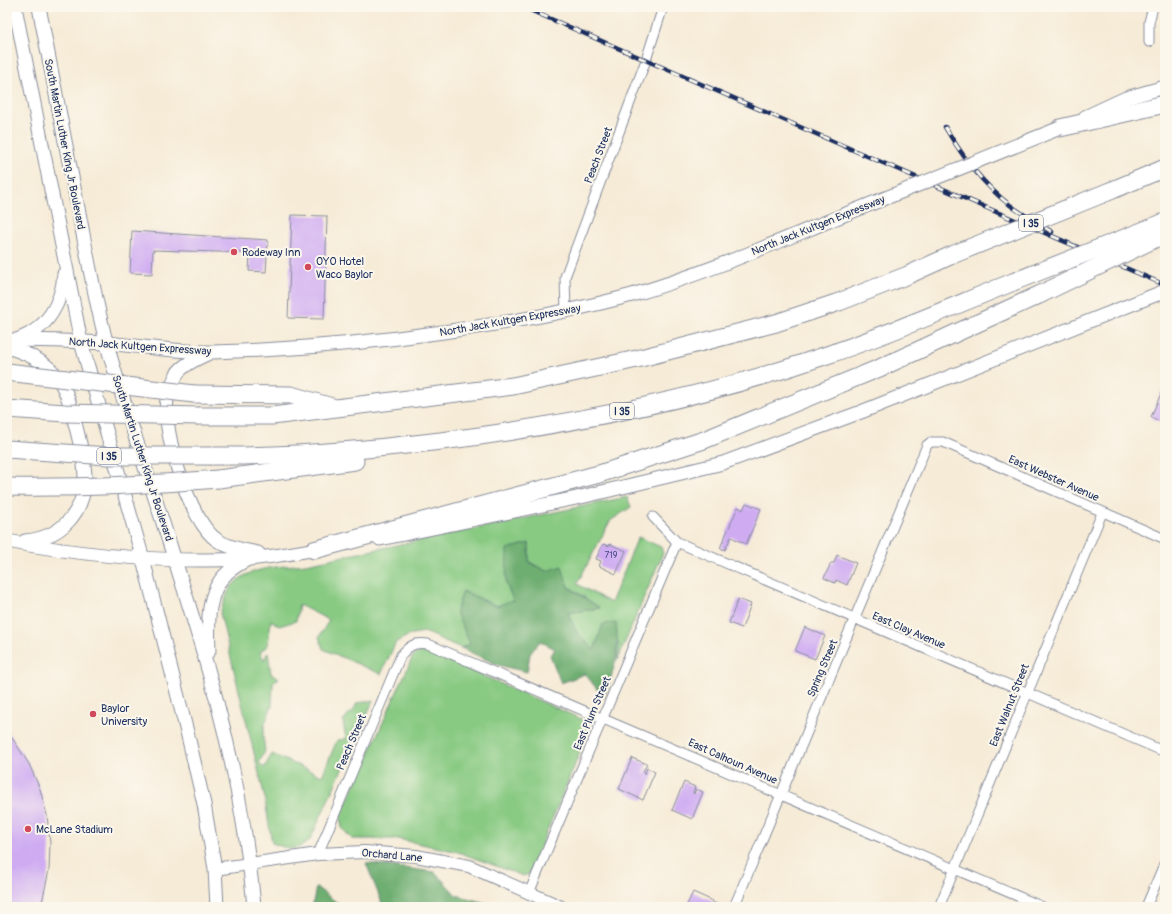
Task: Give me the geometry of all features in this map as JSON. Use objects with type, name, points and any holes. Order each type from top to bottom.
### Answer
[{"type":"highway","points":[[1060,128],[1165,104]]},
{"type":"highway","name":"I 35","points":[[7,409],[65,413],[272,416],[339,409],[513,386],[731,336],[839,302],[908,275],[952,255],[1165,168]]},
{"type":"highway","name":"I 35","points":[[7,449],[108,456],[320,454],[390,448],[532,428],[651,406],[756,377],[831,354],[1165,222]]},
{"type":"highway","points":[[314,550],[599,474],[704,440],[882,367],[1041,294],[1165,234]]},
{"type":"highway","points":[[7,372],[194,394],[291,395],[339,409]]},
{"type":"highway","points":[[7,486],[54,488],[144,485],[218,479],[307,469],[386,456],[532,428]]},
{"type":"main road","name":"South Martin Luther King Jr Boulevard","points":[[15,7],[81,342],[143,559],[204,804],[215,869],[217,907]]},
{"type":"main road","name":"South Martin Luther King Jr Boulevard","points":[[39,7],[91,276],[107,344],[194,616],[231,757],[250,864],[254,907]]},
{"type":"main road","name":"North Jack Kultgen Expressway","points":[[10,342],[81,342],[211,352],[284,349],[408,337],[502,324],[566,312],[633,294],[703,271],[1060,128],[1126,98],[1165,87]]},
{"type":"main road","points":[[10,342],[33,333],[40,327],[55,308],[63,283],[65,260]]},
{"type":"main road","points":[[10,542],[61,551],[143,559],[249,559],[404,536],[483,519],[723,463],[861,412],[1165,291]]},
{"type":"main road","points":[[10,342],[55,373],[64,388],[69,400],[81,447],[85,477],[82,501],[75,515],[63,527],[50,536],[35,541],[10,542]]},
{"type":"main road","points":[[211,352],[189,363],[177,373],[167,400],[167,419],[172,445],[188,498],[202,525],[217,540],[242,550],[262,554],[291,553]]},
{"type":"main road","points":[[210,673],[209,620],[211,599],[216,586],[227,572],[249,559]]},
{"type":"street","name":"Peach Street","points":[[566,312],[565,277],[646,60],[663,7]]},
{"type":"street","points":[[1149,42],[1149,22],[1153,7]]},
{"type":"street","name":"East Webster Avenue","points":[[934,441],[943,442],[1102,513],[1165,539]]},
{"type":"street","name":"Spring Street","points":[[734,907],[927,445],[934,441]]},
{"type":"street","name":"East Walnut Street","points":[[939,907],[1102,513]]},
{"type":"street","name":"East Clay Avenue","points":[[653,517],[677,542],[855,620],[1165,752]]},
{"type":"street","name":"East Plum Street","points":[[529,893],[677,542]]},
{"type":"street","name":"Peach Street","points":[[318,854],[401,656],[413,644]]},
{"type":"street","name":"East Calhoun Avenue","points":[[413,644],[428,644],[1043,907]]},
{"type":"street","name":"Orchard Lane","points":[[215,869],[318,854],[365,852],[423,857],[469,866],[561,907]]},
{"type":"street","points":[[1146,907],[1165,862]]},
{"type":"green space","points":[[627,497],[631,507],[610,521],[577,584],[611,603],[638,537],[661,547],[663,553],[617,661],[619,643],[594,650],[575,631],[568,613],[600,608],[546,571],[529,562],[529,543],[506,583],[514,600],[497,606],[463,591],[456,612],[471,644],[461,648],[424,632],[412,634],[396,642],[381,674],[323,649],[319,637],[329,620],[299,605],[296,621],[279,626],[271,620],[268,645],[260,652],[264,660],[268,652],[271,674],[279,678],[273,682],[272,706],[265,723],[263,736],[265,751],[259,763],[264,768],[272,754],[322,776],[337,740],[346,739],[343,721],[350,712],[352,713],[357,703],[373,701],[310,840],[296,848],[283,847],[272,843],[264,794],[220,613],[228,592],[234,583],[242,577],[262,569],[306,564]]},
{"type":"green space","points":[[529,543],[529,562],[546,571],[562,566],[568,587],[600,608],[568,613],[576,631],[594,650],[603,624],[616,623],[617,654],[604,698],[585,674],[561,683],[550,655],[555,649],[540,641],[530,654],[527,672],[498,665],[461,648],[470,644],[456,612],[463,591],[497,606],[513,600],[506,583],[507,549]]},
{"type":"green space","points":[[424,650],[586,721],[590,729],[529,874],[523,876],[458,852],[398,839],[352,839],[342,828],[340,817],[413,656]]},
{"type":"green space","points":[[366,863],[435,872],[456,895],[500,907],[372,907],[382,903]]},
{"type":"green space","points":[[316,887],[343,907],[312,907]]},
{"type":"building","name":"OYO Hotel Waco Baylor","points":[[292,215],[327,216],[324,319],[288,318]]},
{"type":"building","name":"Rodeway Inn","points":[[132,231],[268,240],[266,272],[249,271],[250,253],[153,250],[152,274],[130,273]]},
{"type":"building","points":[[1165,384],[1165,424],[1151,417]]},
{"type":"building","points":[[746,503],[761,509],[746,544],[731,537],[725,550],[720,548],[738,507],[743,510]]},
{"type":"building","points":[[603,544],[609,546],[610,544],[626,551],[616,574],[599,566],[601,561],[596,559]]},
{"type":"building","points":[[837,555],[856,563],[847,585],[836,580],[835,583],[824,578],[831,563],[834,563]]},
{"type":"building","points":[[738,599],[751,604],[742,628],[729,623]]},
{"type":"building","points":[[805,627],[825,636],[815,659],[795,651]]},
{"type":"building","name":"McLane Stadium","points":[[7,730],[29,764],[40,789],[47,815],[50,843],[49,870],[41,907],[7,907]]},
{"type":"building","points":[[632,758],[647,764],[643,772],[645,774],[647,768],[655,772],[643,800],[619,789]]},
{"type":"building","points":[[684,782],[695,787],[694,794],[696,789],[703,792],[692,819],[672,810]]},
{"type":"building","points":[[693,892],[717,904],[715,907],[686,907]]},
{"type":"railway","points":[[523,7],[1165,285]]},
{"type":"railway","points":[[945,127],[966,159],[982,179],[1000,197],[1025,216],[1052,232]]},
{"type":"place","name":"Rodeway Inn","points":[[234,252]]},
{"type":"place","name":"OYO Hotel Waco Baylor","points":[[308,267]]},
{"type":"place","name":"Baylor University","points":[[93,714]]},
{"type":"place","name":"McLane Stadium","points":[[28,829]]}]
